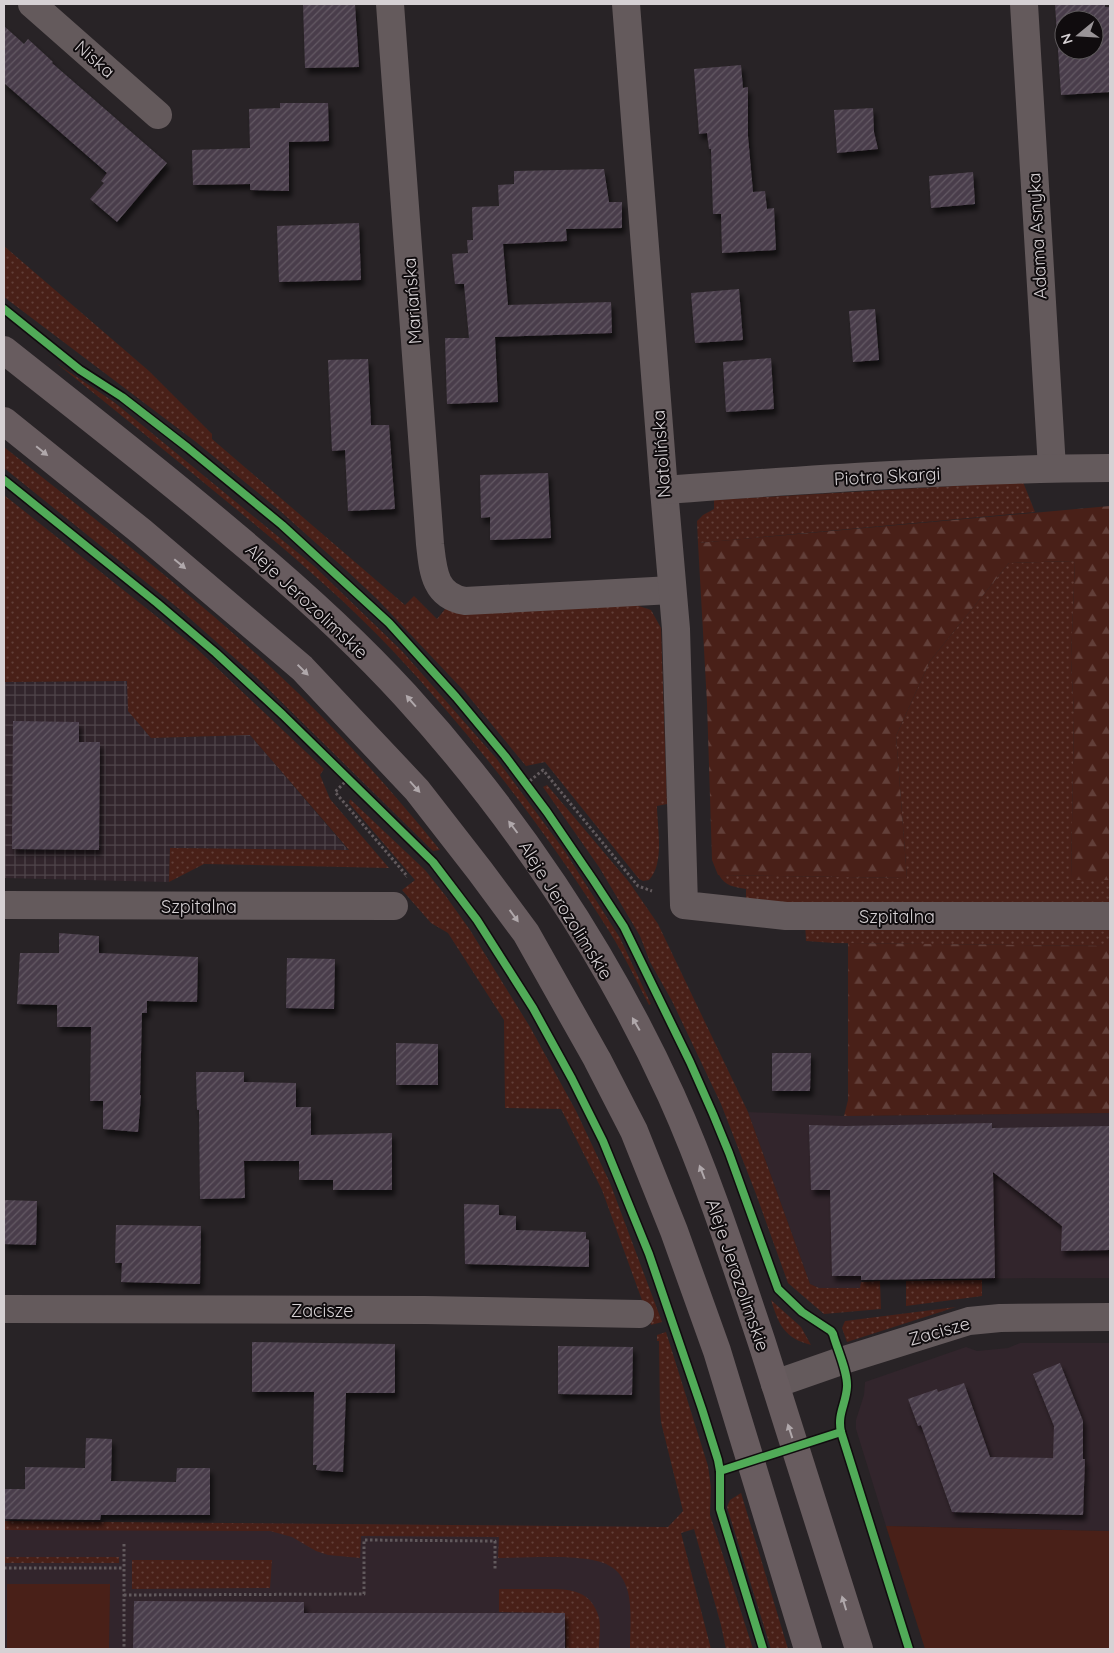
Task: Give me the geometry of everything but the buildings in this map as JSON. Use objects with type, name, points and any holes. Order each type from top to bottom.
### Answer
[{"type":"main road","name":"Aleje Jerozolimskie","points":[[4,350],[170,481],[305,595],[404,693],[479,781],[520,836],[568,907],[642,1034],[688,1134],[732,1253],[859,1649]]},
{"type":"main road","points":[[4,421],[142,532],[302,668],[417,790],[526,933],[597,1058],[634,1131],[674,1231],[716,1351],[808,1649]]},
{"type":"street","name":"Niska","points":[[32,4],[158,115]]},
{"type":"street","name":"Mariańska","points":[[390,4],[430,544],[435,578],[455,600],[465,601],[672,590]]},
{"type":"street","name":"Natolińska","points":[[626,4],[676,629],[684,905]]},
{"type":"street","name":"Adama Asnyka","points":[[1024,4],[1052,468]]},
{"type":"street","name":"Piotra Skargi","points":[[664,490],[867,476],[1052,468],[1110,468]]},
{"type":"street","name":"Szpitalna","points":[[4,905],[394,906]]},
{"type":"street","name":"Szpitalna","points":[[684,905],[786,916],[1110,916]]},
{"type":"street","name":"Zacisze","points":[[4,1309],[425,1310],[640,1314]]},
{"type":"street","name":"Zacisze","points":[[775,1384],[848,1358],[974,1320],[1110,1317]]},
{"type":"path","points":[[526,784],[543,770],[638,886],[643,888]]},
{"type":"path","points":[[348,779],[335,792],[407,876],[397,885],[394,906]]},
{"type":"path","points":[[124,1595],[364,1594],[364,1540],[495,1541],[495,1570]]},
{"type":"path","points":[[124,1544],[124,1649]]},
{"type":"path","points":[[4,1568],[124,1568]]},
{"type":"shaded area","points":[[127,681],[129,711],[151,738],[250,735],[349,851],[170,848],[169,882],[4,878],[4,682]]},
{"type":"shaded area","points":[[748,1112],[844,1116],[1110,1113],[1110,1278],[862,1280],[861,1288],[819,1288],[810,1284]]},
{"type":"shaded area","points":[[1020,1343],[1110,1343],[1110,1531],[886,1526],[856,1429],[856,1420],[864,1395],[865,1382],[966,1347],[977,1351],[1008,1348]]},
{"type":"shaded area","points":[[4,1521],[666,1527],[704,1649],[4,1649]]},
{"type":"green space","points":[[4,246],[149,371],[212,434],[212,439],[405,605],[414,596],[437,619],[446,608],[633,604],[651,610],[661,628],[667,804],[657,806],[659,855],[654,873],[649,880],[643,881],[639,879],[545,762],[526,766],[465,692],[378,600],[346,570],[279,510],[196,442],[4,297]]},
{"type":"green space","points":[[56,363],[114,402],[314,566],[402,651],[496,758],[564,850],[620,938],[651,1004],[649,1005],[609,930],[555,849],[477,747],[422,682],[353,611],[290,554]]},
{"type":"green space","points":[[4,447],[176,585],[276,672],[361,758],[440,850],[433,851],[256,677],[178,608],[4,468]]},
{"type":"green space","points":[[1023,482],[1035,512],[698,543],[697,521],[714,509],[714,500]]},
{"type":"green space","points":[[4,495],[195,647],[324,769],[320,775],[330,799],[389,868],[204,864],[169,882],[170,848],[349,850],[250,735],[151,738],[128,711],[127,681],[4,682]]},
{"type":"green space","points":[[1110,506],[1110,880],[1071,880],[1074,714],[1071,659],[1075,561],[1009,563],[930,661],[896,736],[907,878],[718,875],[712,860],[707,703],[698,543]]},
{"type":"green space","points":[[1075,561],[1071,659],[1074,714],[1071,880],[1110,880],[1110,909],[746,902],[746,889],[730,885],[721,879],[719,875],[907,878],[896,736],[930,661],[1009,563]]},
{"type":"green space","points":[[547,785],[629,882],[658,924],[748,1112],[810,1284],[819,1288],[860,1288],[861,1282],[880,1281],[881,1309],[824,1314],[788,1283],[721,1104],[672,1001],[650,962],[640,936],[599,867],[543,787]]},
{"type":"green space","points":[[350,799],[425,870],[445,895],[470,930],[530,1027],[576,1111],[610,1183],[662,1322],[651,1325],[602,1190],[561,1109],[505,1108],[504,1020],[448,933],[431,923],[402,890],[415,880],[349,803]]},
{"type":"green space","points":[[805,923],[1110,923],[1110,946],[834,943],[806,941]]},
{"type":"green space","points":[[848,943],[1110,946],[1110,1113],[844,1116],[848,1100]]},
{"type":"green space","points":[[982,1280],[982,1296],[906,1306],[906,1281]]},
{"type":"green space","points":[[771,1300],[801,1327],[811,1345],[794,1339],[784,1329]]},
{"type":"green space","points":[[956,1307],[847,1342],[842,1328],[845,1321]]},
{"type":"green space","points":[[666,1332],[708,1466],[711,1487],[710,1515],[753,1649],[726,1649],[694,1529],[681,1533],[711,1649],[630,1649],[628,1592],[621,1576],[615,1570],[598,1561],[585,1559],[555,1557],[498,1558],[499,1537],[361,1536],[360,1558],[328,1555],[316,1551],[292,1537],[270,1531],[4,1530],[4,1521],[668,1527],[683,1511],[661,1422],[659,1341],[657,1341],[657,1335]]},
{"type":"green space","points":[[741,1493],[788,1649],[771,1649],[727,1507],[730,1500]]},
{"type":"green space","points":[[886,1526],[1110,1531],[1110,1649],[925,1649]]},
{"type":"green space","points":[[4,1557],[119,1557],[119,1563],[4,1563]]},
{"type":"green space","points":[[132,1560],[272,1560],[270,1588],[132,1589]]},
{"type":"green space","points":[[7,1584],[110,1584],[109,1649],[7,1649]]},
{"type":"green space","points":[[499,1589],[560,1589],[577,1592],[584,1596],[595,1608],[599,1618],[599,1649],[566,1649],[565,1613],[499,1612]]},
{"type":"cycle path","points":[[4,309],[80,370],[122,397],[188,448],[282,525],[389,623],[456,697],[505,756],[547,812],[594,881],[624,927],[690,1062],[729,1153],[778,1289],[802,1312],[833,1334],[847,1381],[840,1420],[841,1432],[909,1649]]},
{"type":"cycle path","points":[[4,480],[157,603],[216,653],[283,715],[433,862],[477,920],[533,1008],[572,1079],[603,1141],[649,1254],[718,1460],[720,1471],[720,1509],[763,1649]]},
{"type":"cycle path","points":[[720,1471],[841,1432]]}]
